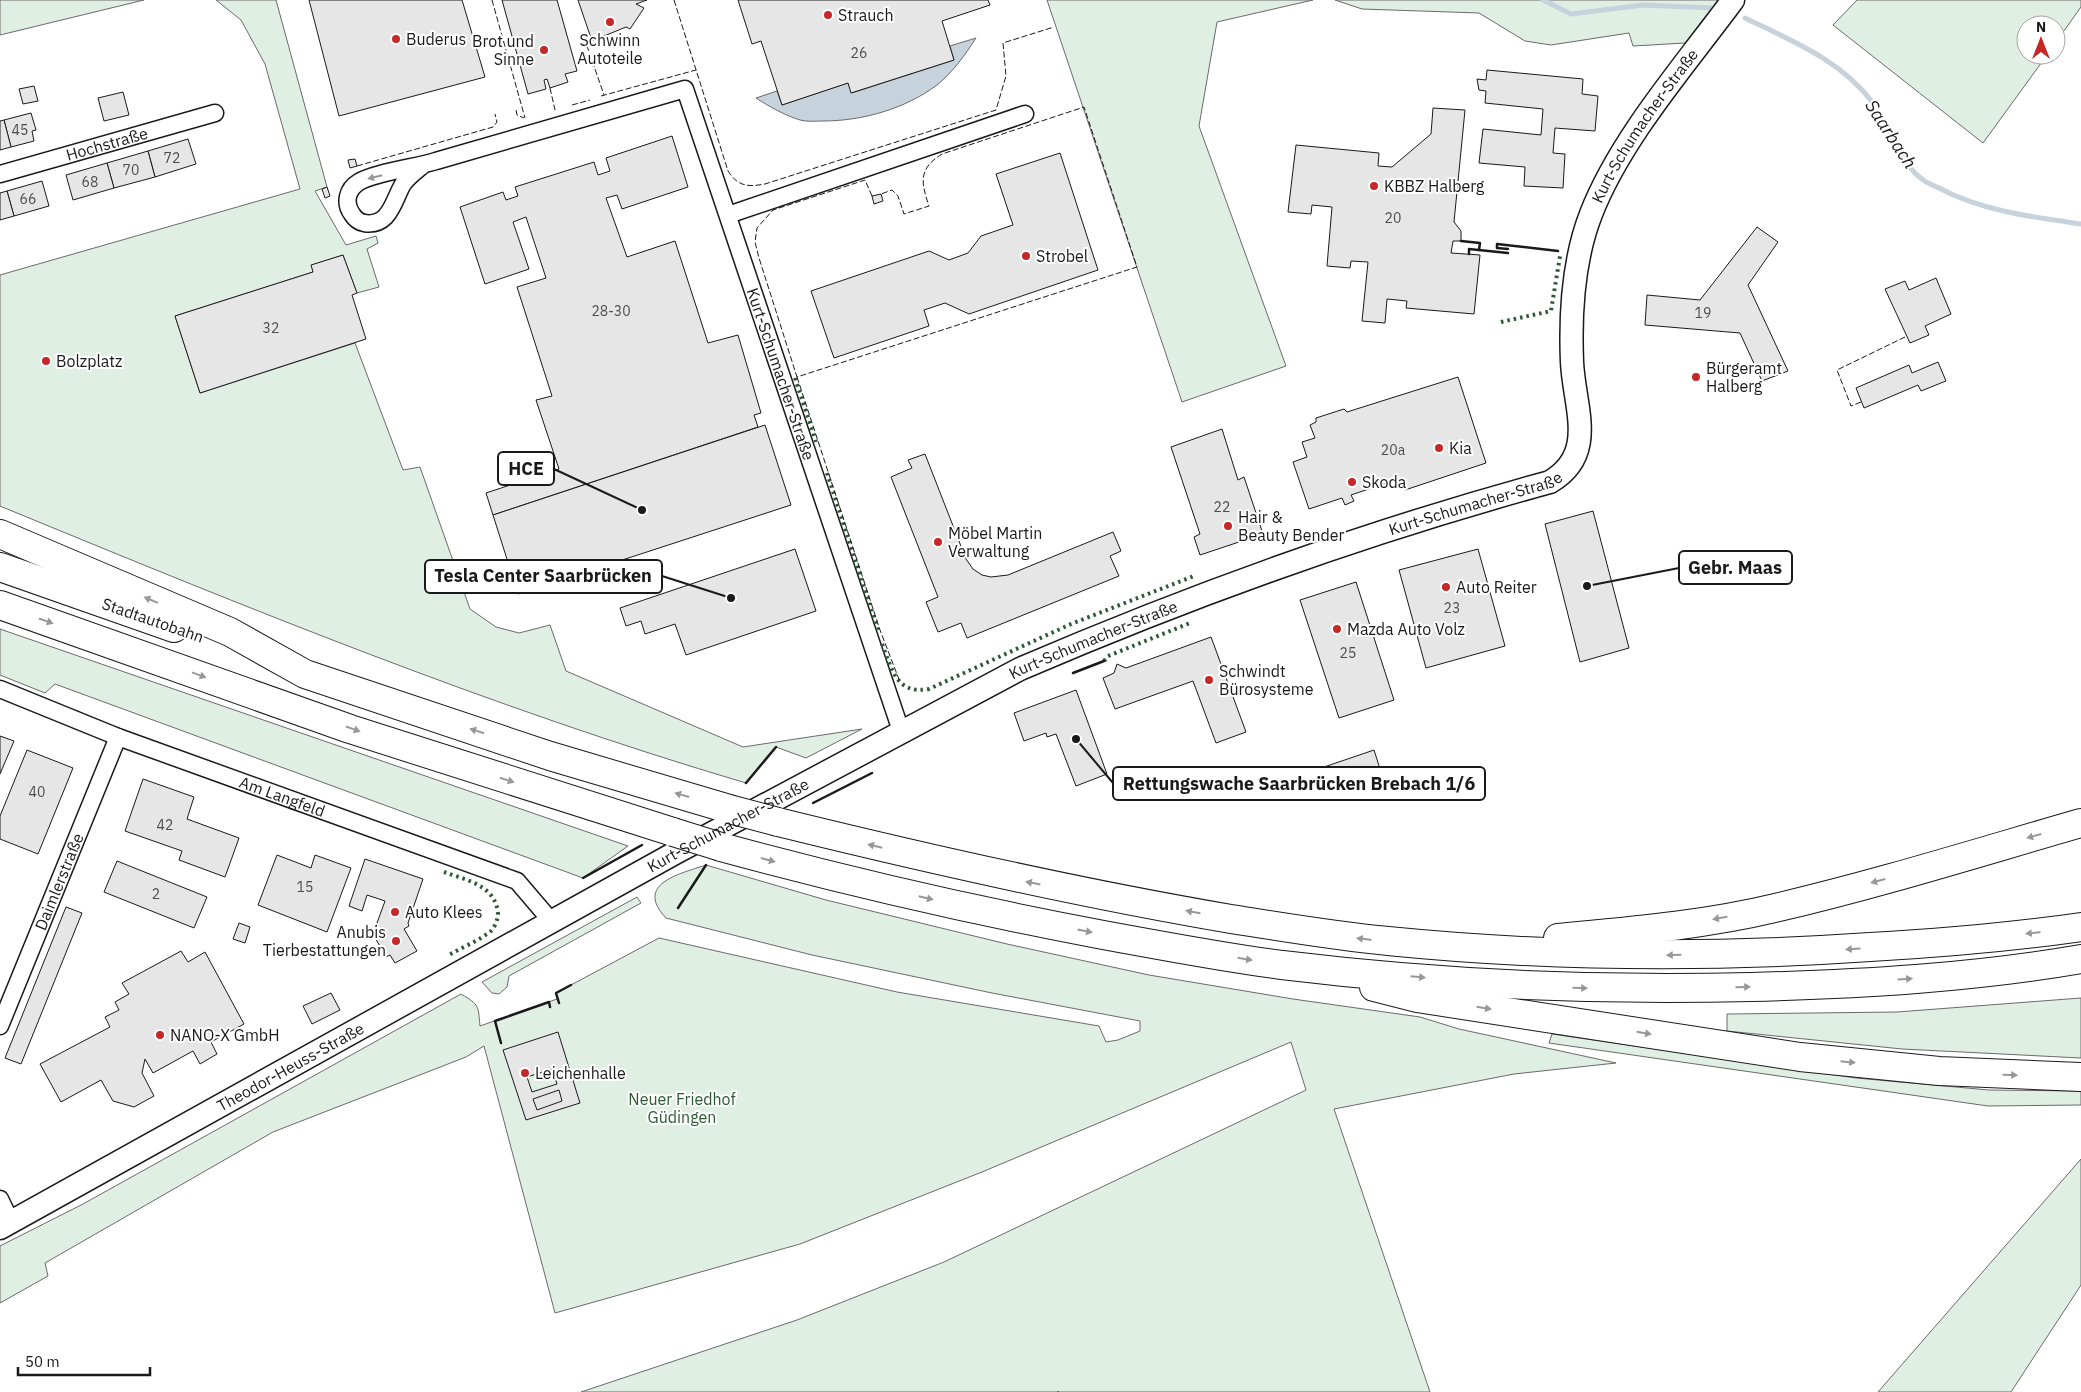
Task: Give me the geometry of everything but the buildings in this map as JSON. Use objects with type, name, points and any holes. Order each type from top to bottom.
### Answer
[{"type":"highway","points":[[0,534],[230,632],[305,674],[550,756],[729,809],[1020,880],[1310,932],[1465,948],[1645,956],[1810,951],[1952,942],[2081,927]]},
{"type":"highway","name":"Stadtautobahn","points":[[0,566],[305,674]]},
{"type":"highway","points":[[0,605],[350,729],[721,847],[856,883],[1016,918],[1184,950],[1282,965],[1480,983],[1646,990],[1814,985],[1956,975],[2081,959]]},
{"type":"highway","points":[[1465,948],[1652,930],[1774,909],[1895,877],[2081,823]]},
{"type":"highway","points":[[1282,965],[1417,998],[1800,1057],[1939,1072],[2081,1077]]},
{"type":"street","name":"Kurt-Schumacher-Straße","points":[[583,905],[901,731],[1020,669],[1078,644],[1298,561],[1425,517],[1550,482],[1566,472],[1570,468],[1579,449],[1580,435],[1573,376],[1572,312],[1577,269],[1591,214],[1622,151],[1733,0]]},
{"type":"street","name":"Kurt-Schumacher-Straße","points":[[422,166],[404,183],[391,211],[381,221],[366,223],[358,221],[352,215],[348,206],[348,196],[351,189],[359,182],[422,166],[685,89],[901,731]]},
{"type":"street","name":"Hochstraße","points":[[0,174],[215,113]]},
{"type":"street","points":[[728,215],[1025,114]]},
{"type":"street","name":"Am Langfeld","points":[[0,689],[118,737],[517,881],[552,922]]},
{"type":"street","name":"Daimlerstraße","points":[[0,1026],[118,737]]},
{"type":"street","name":"Theodor-Heuss-Straße","points":[[6,1225],[583,905]]},
{"type":"street","points":[[0,1199],[6,1225]]},
{"type":"green space","points":[[0,0],[144,0],[0,35]]},
{"type":"green space","points":[[216,0],[276,0],[327,187],[315,191],[346,245],[376,236],[378,243],[367,249],[379,287],[357,293],[343,255],[312,265],[313,272],[175,316],[200,393],[355,343],[403,470],[420,467],[470,609],[496,627],[519,633],[550,625],[566,671],[743,747],[862,729],[806,758],[776,747],[746,783],[651,754],[463,689],[277,618],[0,506],[0,275],[300,189],[265,64],[241,20]]},
{"type":"green space","points":[[1047,0],[1313,0],[1217,22],[1199,126],[1286,366],[1182,402]]},
{"type":"green space","points":[[1335,0],[1718,0],[1685,43],[1633,46],[1629,33],[1551,45],[1525,41],[1479,13],[1362,9]]},
{"type":"green space","points":[[1857,0],[2081,0],[2081,7],[2066,28],[2066,15],[2016,15],[2016,65],[2040,65],[1983,143],[1833,25]]},
{"type":"green space","points":[[0,629],[628,846],[583,878],[55,684],[45,693],[0,675]]},
{"type":"green space","name":"Neuer Friedhof Güdingen","points":[[706,865],[826,900],[1007,944],[1149,975],[1293,999],[1420,1017],[1459,1029],[1616,1063],[1514,1074],[1334,1109],[1430,1392],[581,1392],[797,1320],[944,1262],[1306,1090],[1291,1042],[982,1172],[800,1244],[555,1313],[484,1046],[466,1057],[273,1132],[45,1263],[48,1276],[0,1303],[0,1246],[83,1204],[461,994],[472,1001],[477,1007],[480,1026],[557,999],[556,993],[659,938],[897,992],[1099,1026],[1106,1042],[1118,1040],[1140,1031],[1140,1021],[992,993],[812,955],[666,918],[657,906],[655,897],[657,889],[673,877]]},
{"type":"green space","points":[[637,897],[641,903],[509,976],[507,987],[499,994],[492,993],[482,982]]},
{"type":"green space","points":[[2081,998],[2081,1058],[1902,1049],[1727,1031],[1727,1014],[1897,1012]]},
{"type":"green space","points":[[1552,1034],[1856,1078],[1989,1090],[2081,1091],[2081,1105],[1988,1106],[1549,1043]]},
{"type":"green space","points":[[2081,1159],[2081,1285],[2011,1392],[1878,1392]]},
{"type":"shaded area","points":[[976,38],[968,51],[937,85],[911,101],[883,112],[853,119],[806,121],[772,108],[756,98],[777,91],[782,105],[848,83],[852,93],[954,60],[950,46]]},
{"type":"waterway","name":"Saarbach","points":[[1543,0],[1571,14],[1643,5],[1713,8]]},
{"type":"waterway","name":"Saarbach","points":[[1745,18],[1815,53],[1846,75],[1873,103],[1901,154],[1914,172],[1925,182],[1955,196],[1990,208],[2026,216],[2081,224]]},
{"type":"hedge","points":[[1501,322],[1551,311],[1560,256]]},
{"type":"hedge","points":[[795,378],[816,442]]},
{"type":"hedge","points":[[827,473],[878,630]]},
{"type":"hedge","points":[[882,644],[893,671],[902,684],[918,690],[929,689],[1071,624],[1194,576]]},
{"type":"hedge","points":[[1104,661],[1108,656],[1190,623]]},
{"type":"hedge","points":[[444,872],[470,881],[486,890],[492,896],[498,914],[496,923],[491,931],[447,956]]},
{"type":"fence","points":[[492,0],[525,118]]},
{"type":"fence","points":[[674,0],[728,171],[736,180],[744,185],[765,184],[996,110],[1006,76],[1003,43],[1054,27]]},
{"type":"fence","points":[[592,41],[586,43],[604,95]]},
{"type":"fence","points":[[601,96],[696,70]]},
{"type":"fence","points":[[550,88],[555,110],[557,109]]},
{"type":"fence","points":[[572,105],[590,100]]},
{"type":"fence","points":[[872,196],[865,180],[773,210],[757,228],[755,242],[759,258],[797,377],[1137,267],[1084,107],[942,154],[929,165],[923,177],[924,190],[929,206],[904,214],[898,196],[892,190],[881,194]]},
{"type":"fence","points":[[516,110],[517,115],[524,118]]},
{"type":"fence","points":[[357,166],[493,127],[497,122],[495,114]]},
{"type":"fence","points":[[1861,402],[1851,406],[1837,370],[1907,336]]},
{"type":"fence","points":[[797,377],[880,630],[900,682]]},
{"type":"wall","points":[[1461,241],[1480,243],[1479,250]]},
{"type":"wall","points":[[1508,249],[1497,248],[1497,244],[1558,251]]},
{"type":"wall","points":[[1469,254],[1469,249],[1508,253]]},
{"type":"wall","points":[[1073,673],[1104,661]]},
{"type":"wall","points":[[746,783],[776,747]]},
{"type":"wall","points":[[813,803],[872,773]]},
{"type":"wall","points":[[583,878],[642,845]]},
{"type":"wall","points":[[678,908],[706,865]]},
{"type":"wall","points":[[559,1003],[556,993],[571,985]]},
{"type":"wall","points":[[501,1043],[495,1021],[549,1002],[550,1007]]},
{"type":"place","name":"Strauch","points":[[828,15]]},
{"type":"place","name":"Schwinn Autoteile","points":[[610,22]]},
{"type":"place","name":"Buderus","points":[[396,39]]},
{"type":"place","name":"Brot und Sinne","points":[[544,50]]},
{"type":"place","name":"KBBZ Halberg","points":[[1374,186]]},
{"type":"place","name":"Strobel","points":[[1026,256]]},
{"type":"place","name":"Bolzplatz","points":[[46,361]]},
{"type":"place","name":"Bürgeramt Halberg","points":[[1696,377]]},
{"type":"place","name":"Kia","points":[[1439,448]]},
{"type":"place","name":"Skoda","points":[[1352,482]]},
{"type":"place","name":"HCE","points":[[642,510]]},
{"type":"place","name":"Hair & Beauty Bender","points":[[1228,526]]},
{"type":"place","name":"Möbel Martin Verwaltung","points":[[938,542]]},
{"type":"place","name":"Gebr. Maas","points":[[1587,586]]},
{"type":"place","name":"Auto Reiter","points":[[1446,587]]},
{"type":"place","name":"Tesla Center Saarbrücken","points":[[731,598]]},
{"type":"place","name":"Mazda Auto Volz","points":[[1337,629]]},
{"type":"place","name":"Schwindt Bürosysteme","points":[[1209,680]]},
{"type":"place","name":"Rettungswache Saarbrücken Brebach 1/6","points":[[1076,739]]},
{"type":"place","name":"Auto Klees","points":[[395,912]]},
{"type":"place","name":"Anubis Tierbestattungen","points":[[396,941]]},
{"type":"place","name":"NANO-X GmbH","points":[[160,1035]]},
{"type":"place","name":"Leichenhalle","points":[[525,1073]]}]
